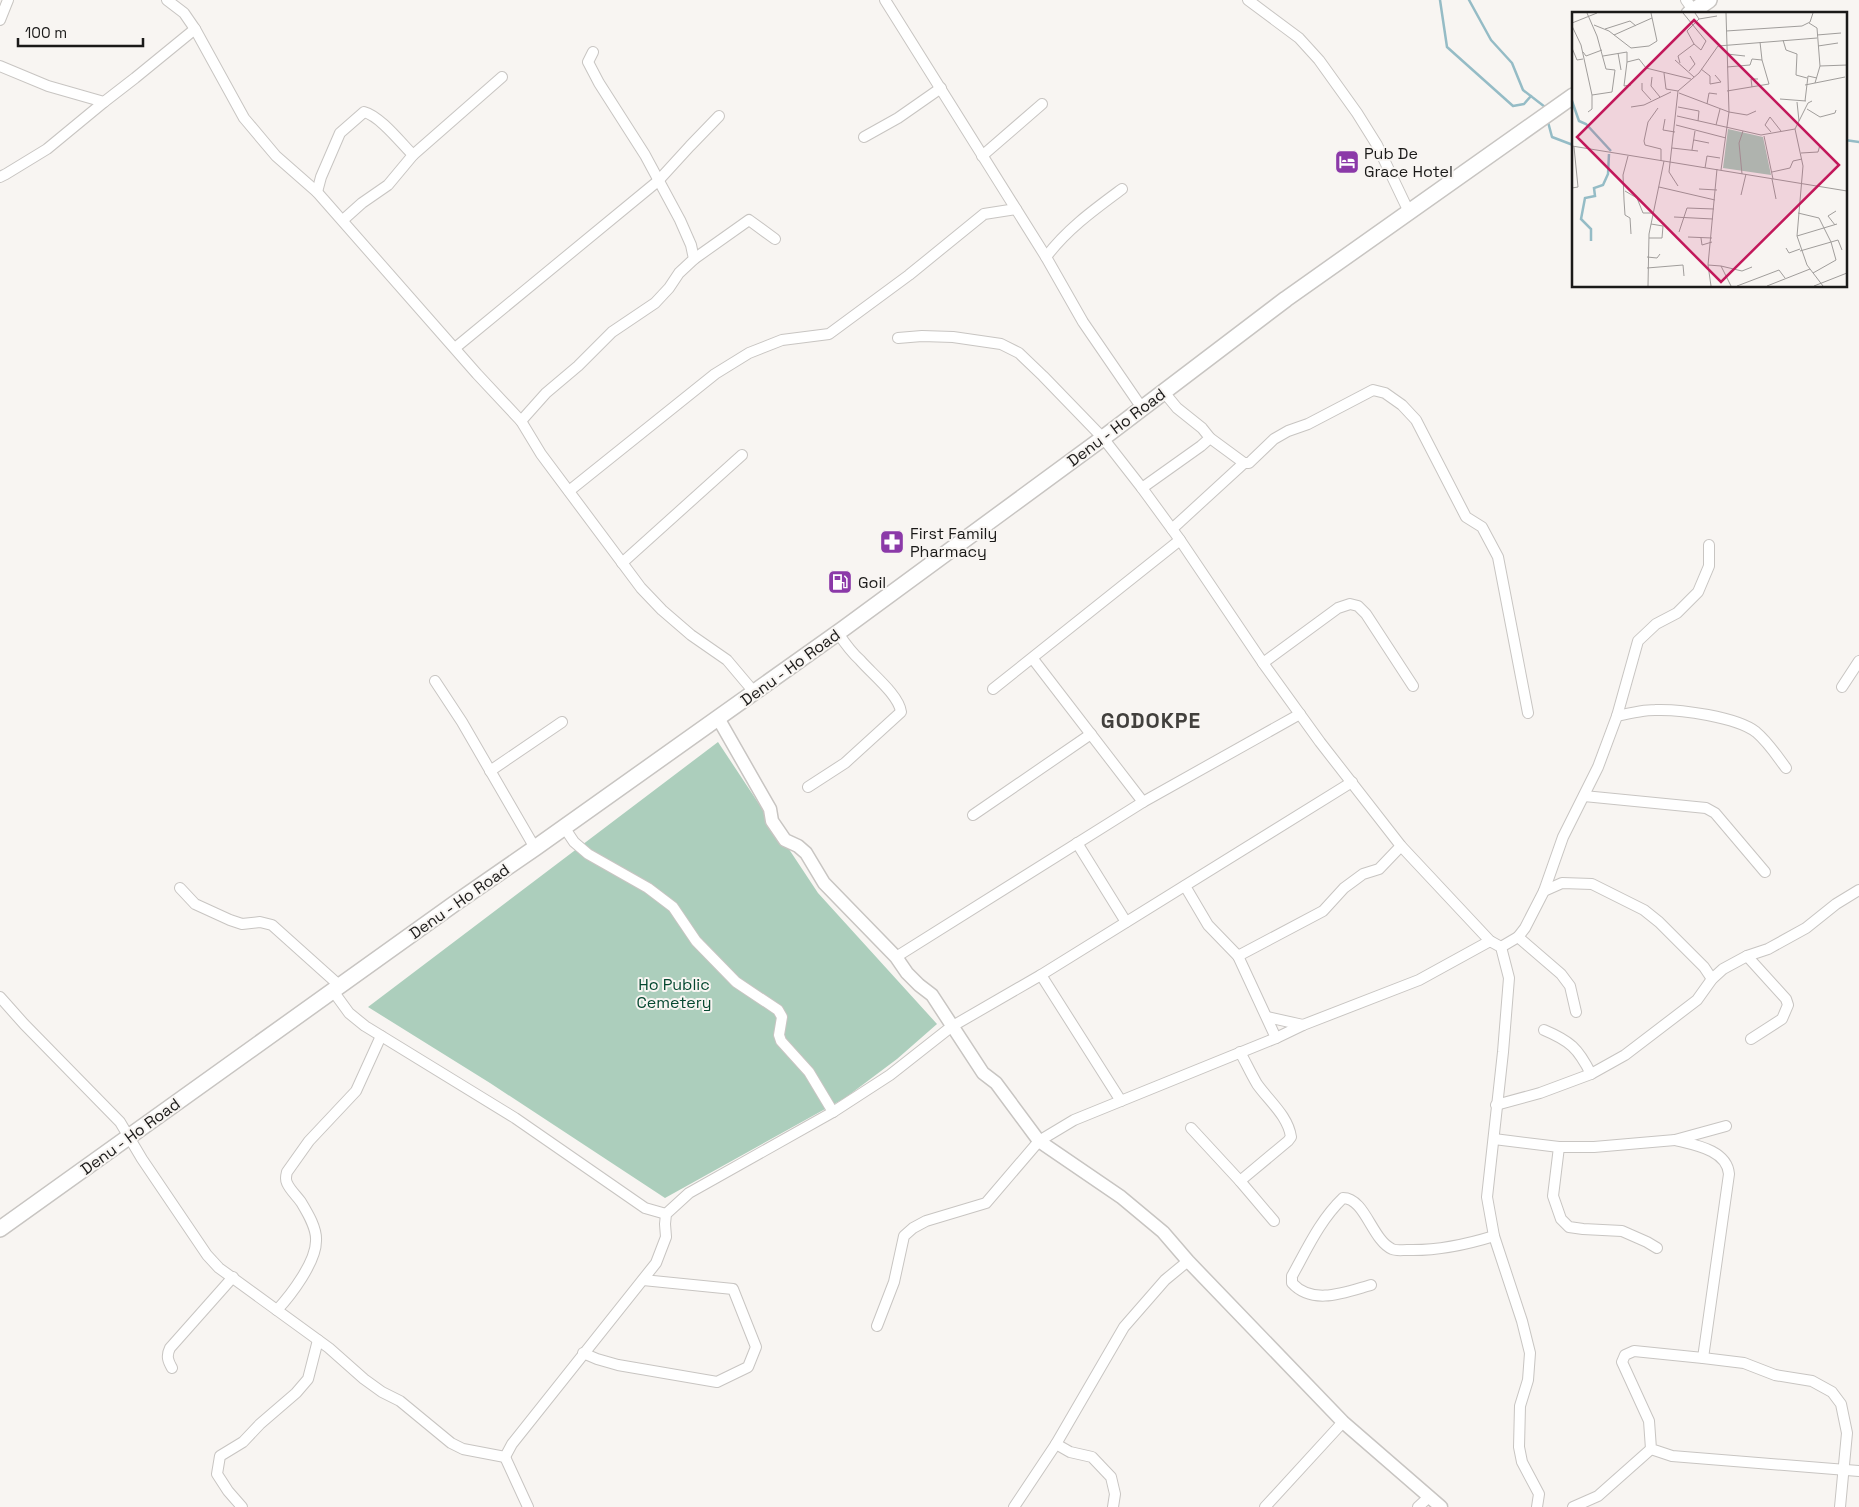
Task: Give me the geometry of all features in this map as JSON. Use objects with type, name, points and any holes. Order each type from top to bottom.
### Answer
[{"type":"main road","points":[[1690,8],[1709,0]]},
{"type":"main road","name":"Denu - Ho Road","points":[[0,1229],[454,904],[536,848],[838,633],[1103,438],[1286,299],[1572,97]]},
{"type":"street","points":[[0,20],[8,0]]},
{"type":"street","points":[[167,0],[184,13],[195,29],[244,118],[276,156],[317,192],[343,220],[476,374],[521,421],[541,454],[641,588],[662,610],[691,635],[727,660],[754,692]]},
{"type":"street","points":[[885,0],[1046,256],[1083,322],[1142,408]]},
{"type":"street","points":[[1248,0],[1299,38],[1319,60],[1357,113],[1377,146],[1409,212]]},
{"type":"street","points":[[0,177],[47,149],[195,29]]},
{"type":"street","points":[[594,52],[588,62],[599,83],[645,155],[688,237],[694,259]]},
{"type":"street","points":[[0,66],[48,86],[104,102]]},
{"type":"street","points":[[343,220],[362,203],[388,185],[413,155],[502,77]]},
{"type":"street","points":[[864,137],[898,118],[941,88]]},
{"type":"street","points":[[982,156],[1042,104]]},
{"type":"street","points":[[317,192],[321,177],[340,133],[364,112],[370,113],[378,120],[413,155]]},
{"type":"street","points":[[455,348],[658,181],[720,116]]},
{"type":"street","points":[[1046,256],[1067,232],[1085,216],[1122,189]]},
{"type":"street","points":[[569,491],[715,374],[732,363],[749,353],[782,340],[829,334],[909,275],[984,214],[1016,209]]},
{"type":"street","points":[[521,421],[546,393],[578,366],[612,332],[654,303],[669,288],[679,273],[694,259],[749,220],[775,239]]},
{"type":"street","points":[[898,338],[922,336],[953,337],[989,341],[1012,348],[1043,376],[1103,438],[1142,488],[1180,540],[1263,663],[1401,846],[1490,941],[1500,947],[1509,978],[1488,1197],[1494,1236],[1522,1321],[1530,1353],[1528,1380],[1520,1406],[1519,1447],[1522,1462],[1539,1494],[1538,1507]]},
{"type":"street","points":[[1172,529],[1244,463],[1249,463],[1274,439],[1288,431],[1308,424],[1373,390],[1385,393],[1402,405],[1416,420],[1466,517],[1482,527],[1498,558],[1528,713]]},
{"type":"street","points":[[1163,391],[1177,408],[1202,428],[1210,438],[1244,463]]},
{"type":"street","points":[[1142,488],[1210,438]]},
{"type":"street","points":[[622,563],[742,455]]},
{"type":"street","points":[[993,689],[1180,540]]},
{"type":"street","points":[[1500,947],[1518,936],[1525,928],[1544,891],[1563,837],[1598,766],[1617,716],[1638,641],[1656,624],[1677,613],[1698,592],[1709,566],[1709,545]]},
{"type":"street","points":[[1263,663],[1338,608],[1350,604],[1358,606],[1366,614],[1413,686]]},
{"type":"street","points":[[808,787],[845,763],[901,712],[900,707],[882,682],[855,655],[838,633]]},
{"type":"street","points":[[1034,658],[1143,802]]},
{"type":"street","points":[[1842,686],[1859,661]]},
{"type":"street","points":[[435,681],[462,722],[536,848]]},
{"type":"street","points":[[1617,716],[1655,710],[1680,710],[1743,725],[1756,732],[1768,744],[1786,768]]},
{"type":"street","points":[[896,957],[1143,802],[1300,714]]},
{"type":"street","points":[[718,718],[770,809],[772,821],[785,840],[798,846],[806,853],[824,882],[896,957],[913,979],[932,995],[983,1073],[996,1083],[1039,1141],[1122,1198],[1163,1232],[1188,1261],[1343,1422],[1441,1507]]},
{"type":"street","points":[[490,770],[562,722]]},
{"type":"street","points":[[973,815],[1091,734]]},
{"type":"street","points":[[505,1457],[512,1444],[549,1400],[656,1263],[666,1237],[666,1214],[690,1193],[832,1112],[890,1075],[952,1027],[1041,975],[1352,782]]},
{"type":"street","points":[[1584,796],[1706,808],[1715,812],[1765,872]]},
{"type":"street","points":[[564,827],[574,842],[588,854],[648,888],[673,907],[696,941],[736,982],[778,1010],[782,1017],[779,1035],[781,1041],[809,1072],[832,1112]]},
{"type":"street","points":[[1077,843],[1126,922]]},
{"type":"street","points":[[1238,956],[1323,911],[1344,888],[1363,874],[1379,869],[1401,846]]},
{"type":"street","points":[[1544,891],[1562,883],[1592,884],[1628,901],[1644,910],[1659,922],[1704,967],[1712,979]]},
{"type":"street","points":[[1185,886],[1208,925],[1238,956],[1276,1038]]},
{"type":"street","points":[[180,888],[195,904],[230,920],[242,924],[260,922],[272,925],[337,988],[349,1014],[381,1036],[515,1118],[645,1208],[666,1214]]},
{"type":"street","points":[[1496,1105],[1540,1093],[1591,1074],[1625,1055],[1698,1000],[1712,979],[1723,969],[1806,928],[1836,904],[1859,890]]},
{"type":"street","points":[[1518,936],[1561,974],[1570,986],[1576,1012]]},
{"type":"street","points":[[877,1326],[894,1282],[904,1236],[913,1228],[926,1221],[986,1202],[1039,1141],[1074,1120],[1276,1038],[1303,1025],[1419,980],[1490,941]]},
{"type":"street","points":[[1747,956],[1786,999],[1788,1005],[1782,1019],[1751,1039]]},
{"type":"street","points":[[1041,975],[1121,1101]]},
{"type":"street","points":[[0,997],[120,1122],[142,1160],[207,1255],[219,1268],[318,1340],[364,1379],[406,1406],[451,1443],[463,1449],[505,1457]]},
{"type":"street","points":[[1267,1017],[1303,1025]]},
{"type":"street","points":[[1544,1030],[1565,1039],[1576,1050],[1591,1074]]},
{"type":"street","points":[[277,1310],[298,1283],[313,1255],[316,1241],[312,1223],[301,1202],[286,1183],[285,1177],[309,1141],[356,1091],[381,1036]]},
{"type":"street","points":[[1240,1052],[1258,1084],[1280,1112],[1290,1129],[1291,1137],[1240,1181]]},
{"type":"street","points":[[1494,1139],[1559,1148],[1594,1147],[1675,1140],[1726,1126]]},
{"type":"street","points":[[1192,1128],[1274,1221]]},
{"type":"street","points":[[1675,1140],[1696,1146],[1722,1157],[1729,1167],[1703,1358]]},
{"type":"street","points":[[1559,1148],[1553,1196],[1561,1218],[1568,1226],[1583,1229],[1622,1231],[1657,1248]]},
{"type":"street","points":[[1371,1285],[1338,1295],[1310,1295],[1298,1289],[1292,1283],[1292,1276],[1317,1230],[1342,1198],[1348,1198],[1353,1202],[1363,1213],[1381,1241],[1392,1250],[1428,1251],[1469,1244],[1494,1236]]},
{"type":"street","points":[[1014,1507],[1056,1444],[1124,1327],[1165,1280],[1188,1261]]},
{"type":"street","points":[[172,1368],[167,1359],[170,1348],[233,1277]]},
{"type":"street","points":[[584,1353],[618,1365],[716,1382],[748,1367],[756,1347],[733,1289],[643,1280]]},
{"type":"street","points":[[242,1507],[228,1492],[217,1474],[220,1456],[243,1442],[260,1424],[296,1393],[308,1379],[318,1340]]},
{"type":"street","points":[[1651,1449],[1649,1421],[1622,1362],[1625,1355],[1634,1351],[1744,1363],[1775,1375],[1812,1381],[1832,1392],[1841,1404],[1847,1433],[1842,1469],[1840,1507]]},
{"type":"street","points":[[1265,1507],[1343,1422]]},
{"type":"street","points":[[1056,1444],[1070,1452],[1092,1457],[1111,1476],[1115,1494],[1113,1507]]},
{"type":"street","points":[[1651,1449],[1672,1456],[1859,1470]]},
{"type":"street","points":[[1573,1507],[1598,1496],[1651,1449]]},
{"type":"street","points":[[505,1457],[528,1507]]},
{"type":"street","points":[[1418,1507],[1429,1497]]},
{"type":"green space","name":"Ho Public Cemetery","points":[[718,742],[818,893],[937,1024],[897,1059],[845,1098],[665,1198],[490,1083],[368,1007]]},
{"type":"waterway","points":[[1440,0],[1447,47],[1513,106],[1524,104],[1531,96]]},
{"type":"waterway","points":[[1469,0],[1491,40],[1512,63],[1523,90],[1545,107]]},
{"type":"waterway","points":[[1548,122],[1552,137],[1572,145]]},
{"type":"waterway","points":[[1846,140],[1859,142]]},
{"type":"place","name":"Pub De Grace Hotel","points":[[1347,162]]},
{"type":"place","name":"First Family Pharmacy","points":[[892,542]]},
{"type":"place","name":"Goil","points":[[840,582]]},
{"type":"district","name":"GODOKPE","points":[[1151,721]]}]
